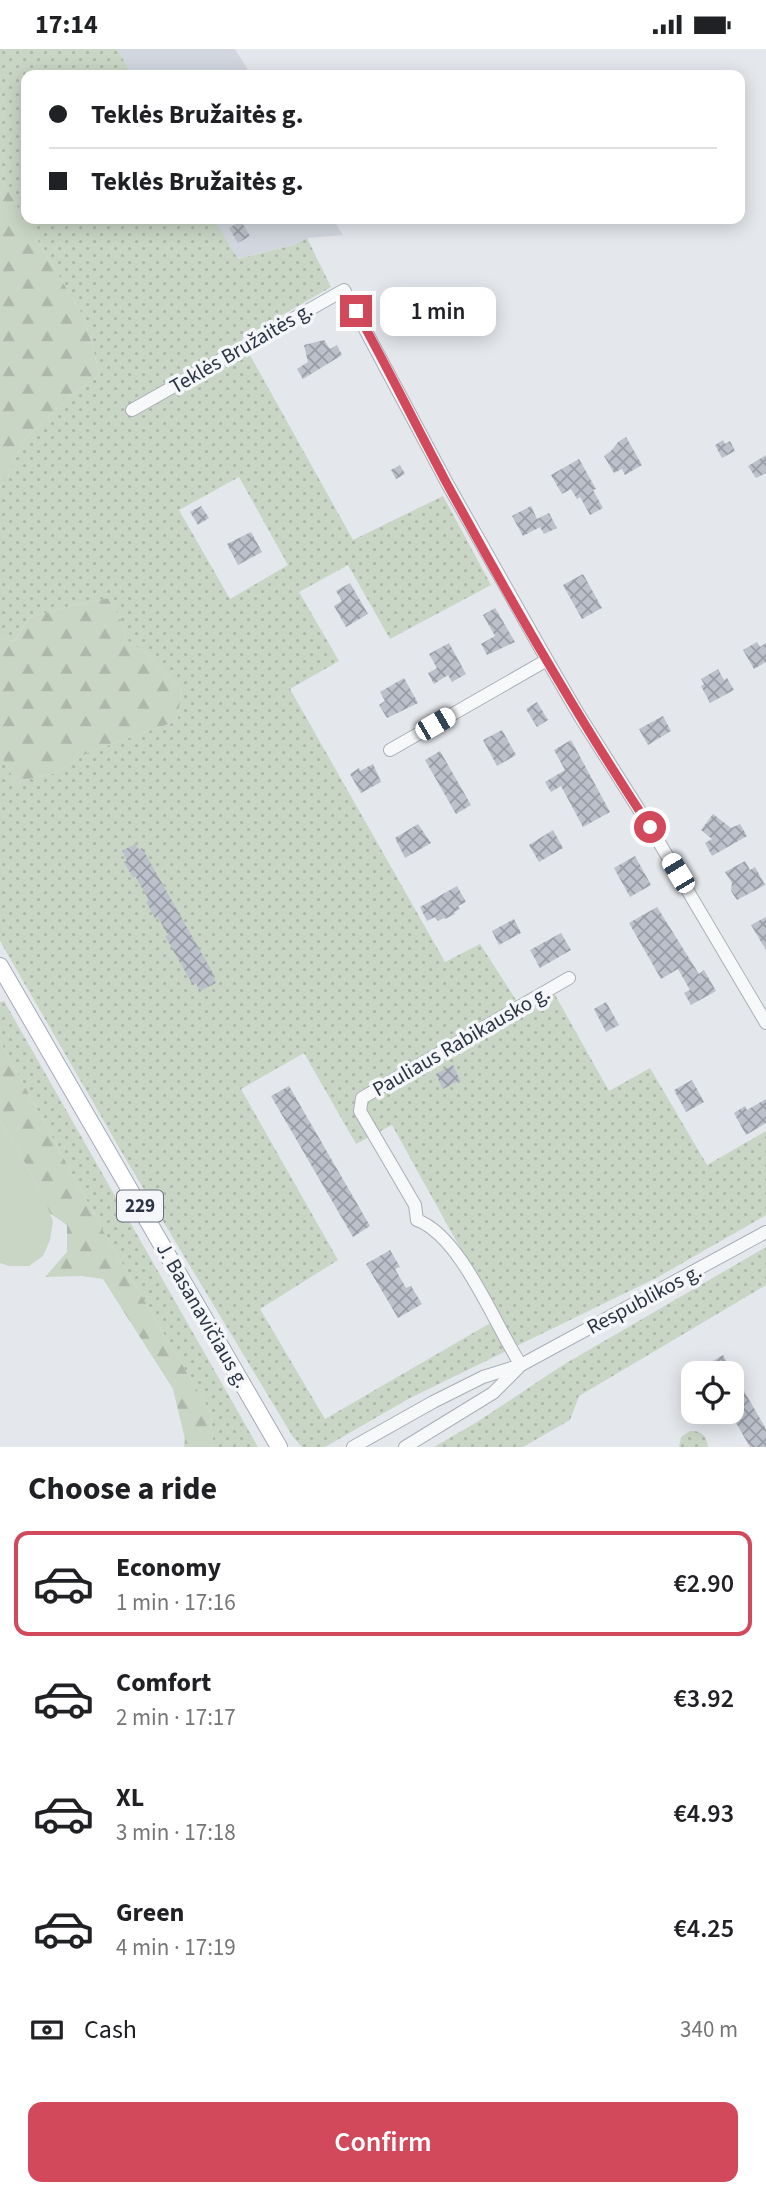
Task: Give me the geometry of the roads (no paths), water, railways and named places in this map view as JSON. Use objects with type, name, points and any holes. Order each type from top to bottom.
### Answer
[{"type":"main road","name":"J. Basanavičiaus g.","points":[[0,966],[279,1447]]},
{"type":"street","name":"Teklės Bružaitės g.","points":[[132,410],[344,289],[447,483],[547,660],[766,1023]]},
{"type":"street","points":[[390,750],[547,660]]},
{"type":"street","name":"Pauliaus Rabikausko g.","points":[[521,1365],[473,1278],[443,1237],[424,1222],[417,1220],[415,1205],[360,1111],[362,1098],[569,978]]},
{"type":"street","name":"Respublikos g.","points":[[354,1447],[433,1402],[484,1377],[521,1365],[766,1232]]},
{"type":"street","name":"Respublikos g.","points":[[405,1447],[493,1393],[521,1365]]}]
